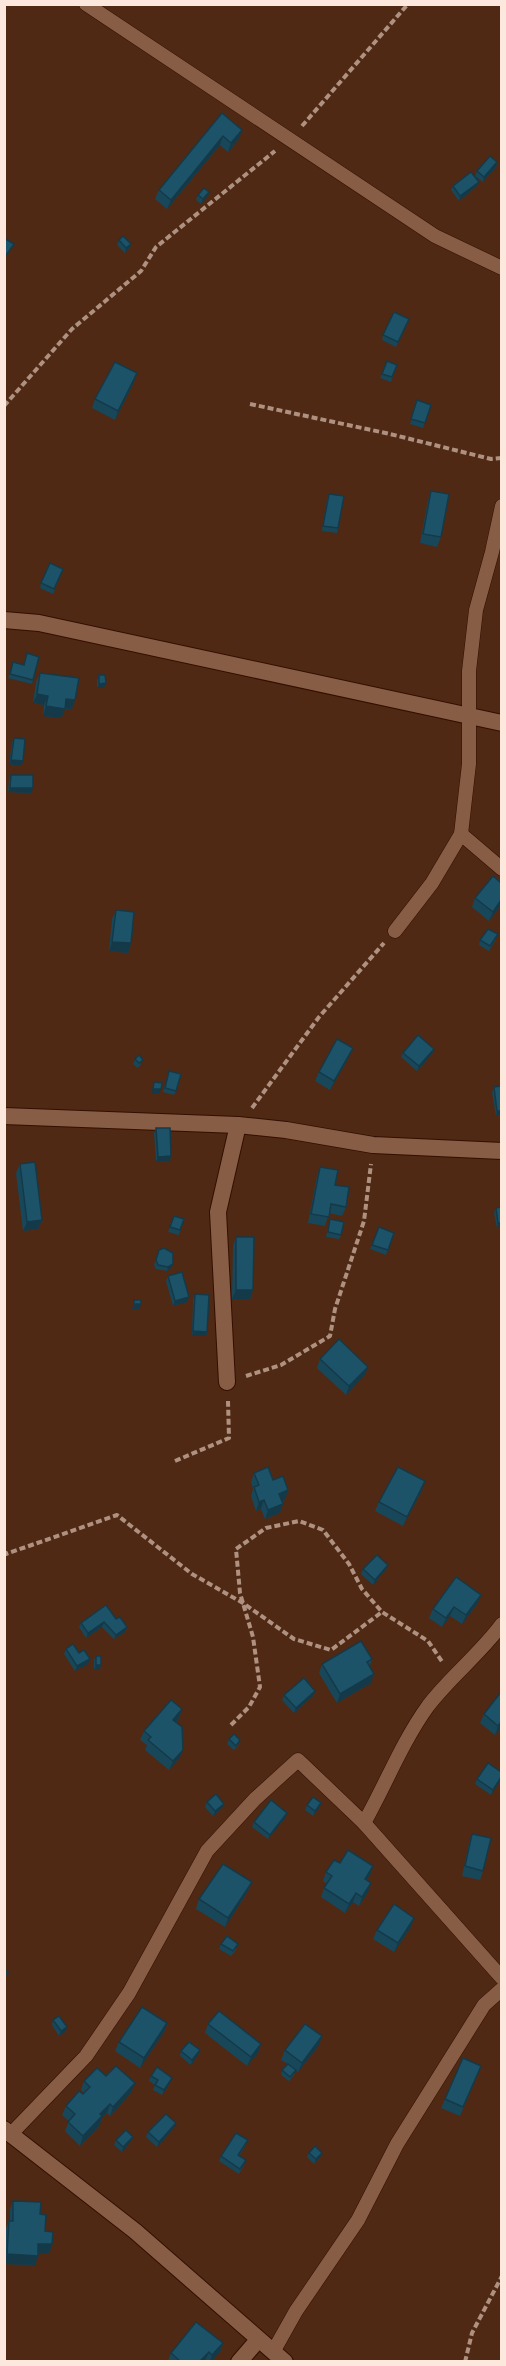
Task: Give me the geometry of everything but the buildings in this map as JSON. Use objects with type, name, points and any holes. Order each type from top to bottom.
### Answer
[{"type":"street","points":[[4,620],[39,623],[84,632],[501,723]]},
{"type":"street","points":[[4,1116],[238,1125],[286,1130],[373,1145],[501,1150]]},
{"type":"street","points":[[227,1382],[218,1212],[238,1125]]},
{"type":"street","points":[[6,2138],[135,2231],[279,2357]]},
{"type":"street","points":[[239,2361],[258,2340]]},
{"type":"lane","points":[[86,4],[435,236],[501,268]]},
{"type":"lane","points":[[395,932],[432,884],[461,834],[469,764],[469,671],[476,610],[492,552],[501,506]]},
{"type":"lane","points":[[461,834],[501,869]]},
{"type":"lane","points":[[364,1823],[429,1705],[490,1640],[501,1624]]},
{"type":"lane","points":[[6,2138],[92,2047],[129,1994],[207,1851],[255,1799],[298,1760],[364,1823],[501,1978]]},
{"type":"lane","points":[[279,2357],[296,2311],[358,2220],[397,2144],[484,2005],[501,1989]]},
{"type":"path","points":[[4,406],[72,329],[141,271],[156,247],[289,140],[408,4]]},
{"type":"path","points":[[250,404],[390,434],[491,459],[501,458]]},
{"type":"path","points":[[238,1125],[265,1092],[319,1017],[395,932]]},
{"type":"path","points":[[175,1461],[229,1438],[227,1382],[281,1365],[330,1336],[335,1309],[364,1221],[373,1145]]},
{"type":"path","points":[[4,1551],[6,1554],[117,1515],[192,1574],[243,1603],[294,1639],[331,1650],[381,1612]]},
{"type":"path","points":[[231,1725],[249,1707],[260,1687],[253,1637],[240,1593],[236,1549],[266,1528],[299,1521],[323,1530],[349,1564],[362,1589],[381,1612],[428,1641],[454,1678]]},
{"type":"path","points":[[465,2361],[472,2333],[501,2276]]}]
